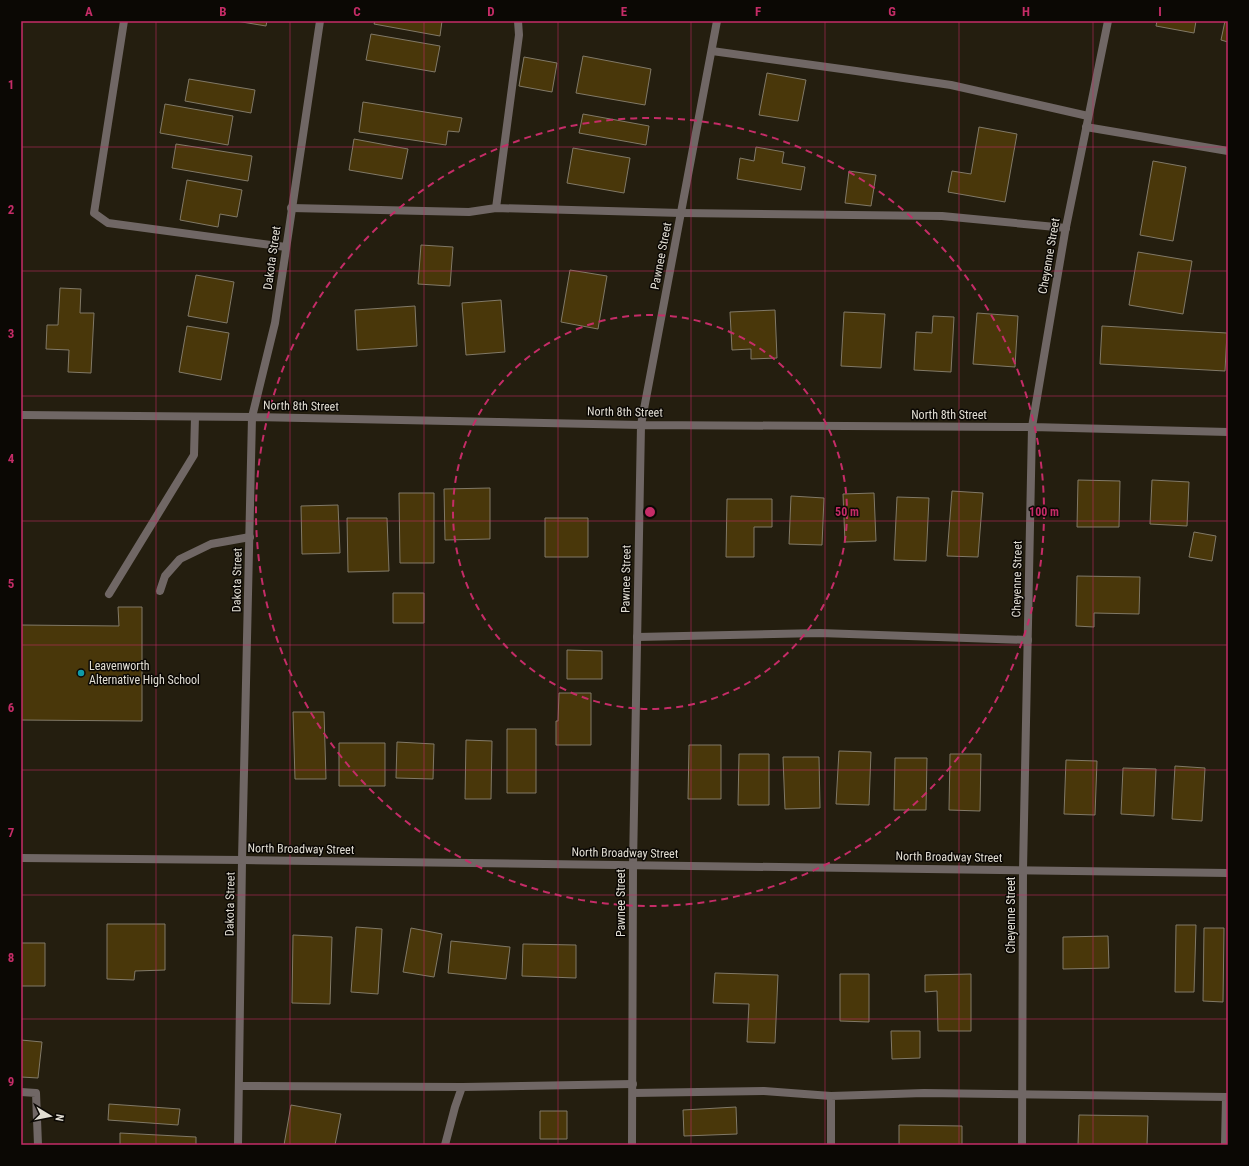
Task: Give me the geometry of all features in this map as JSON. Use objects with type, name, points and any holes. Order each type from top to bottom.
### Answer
[{"type":"street","points":[[124,21],[94,212],[108,223],[286,247]]},
{"type":"street","name":"Dakota Street","points":[[238,1145],[242,860],[252,417],[275,323],[320,21]]},
{"type":"street","points":[[496,208],[519,35],[518,21]]},
{"type":"street","name":"Pawnee Street","points":[[632,1145],[633,865],[641,425],[718,21]]},
{"type":"street","name":"Cheyenne Street","points":[[1022,1145],[1023,870],[1032,427],[1066,228],[1108,21]]},
{"type":"street","points":[[712,51],[951,86],[1088,116]]},
{"type":"street","points":[[1086,127],[1228,150]]},
{"type":"street","points":[[291,208],[469,212],[496,208],[681,213],[942,216],[1066,228]]},
{"type":"street","name":"North 8th Street","points":[[21,415],[252,417],[641,425],[1032,427],[1228,432]]},
{"type":"street","points":[[109,594],[194,455],[195,417]]},
{"type":"street","points":[[160,590],[165,576],[180,559],[211,544],[250,537]]},
{"type":"street","points":[[637,637],[820,633],[1028,640]]},
{"type":"street","name":"North Broadway Street","points":[[21,858],[1023,870],[1228,874]]},
{"type":"street","points":[[239,1086],[633,1088],[764,1091],[832,1096],[924,1093],[1227,1097],[1225,1145]]},
{"type":"street","points":[[445,1145],[462,1087]]},
{"type":"street","points":[[21,1092],[36,1092],[38,1145]]},
{"type":"street","points":[[831,1145],[832,1096]]},
{"type":"building","points":[[236,21],[267,21],[266,26]]},
{"type":"building","points":[[375,21],[442,21],[440,36],[374,24]]},
{"type":"building","points":[[1157,21],[1196,21],[1194,33],[1156,26]]},
{"type":"building","points":[[1225,21],[1228,21],[1228,42],[1221,40]]},
{"type":"building","points":[[371,34],[440,46],[435,72],[366,60]]},
{"type":"building","points":[[583,56],[651,69],[645,105],[576,93]]},
{"type":"building","points":[[524,57],[557,63],[552,92],[519,86]]},
{"type":"building","points":[[767,73],[806,80],[798,121],[759,115]]},
{"type":"building","points":[[189,79],[255,90],[251,113],[185,101]]},
{"type":"building","points":[[363,102],[462,118],[459,132],[448,131],[446,145],[359,132]]},
{"type":"building","points":[[165,104],[233,116],[228,145],[160,133]]},
{"type":"building","points":[[583,114],[649,126],[646,145],[579,133]]},
{"type":"building","points":[[979,127],[1017,134],[1005,202],[948,192],[952,171],[971,174]]},
{"type":"building","points":[[354,139],[408,149],[402,179],[349,170]]},
{"type":"building","points":[[176,144],[252,156],[248,181],[172,168]]},
{"type":"building","points":[[756,147],[784,152],[782,163],[805,167],[801,190],[737,179],[740,158],[754,161]]},
{"type":"building","points":[[573,148],[630,158],[624,193],[567,183]]},
{"type":"building","points":[[1153,161],[1186,167],[1173,241],[1140,235]]},
{"type":"building","points":[[849,171],[876,175],[871,206],[845,203]]},
{"type":"building","points":[[187,180],[242,190],[237,217],[220,214],[218,227],[180,220]]},
{"type":"building","points":[[421,245],[453,247],[450,286],[418,284]]},
{"type":"building","points":[[1138,252],[1192,261],[1183,314],[1129,305]]},
{"type":"building","points":[[570,270],[607,276],[598,329],[561,322]]},
{"type":"building","points":[[196,275],[234,282],[227,323],[188,316]]},
{"type":"building","points":[[60,288],[81,289],[80,313],[94,313],[91,373],[68,372],[69,350],[46,349],[47,325],[58,325]]},
{"type":"building","points":[[501,300],[505,352],[466,355],[462,303]]},
{"type":"building","points":[[415,306],[417,346],[357,350],[355,310]]},
{"type":"building","points":[[775,310],[777,358],[751,359],[751,349],[732,350],[730,312]]},
{"type":"building","points":[[844,312],[885,314],[881,368],[841,366]]},
{"type":"building","points":[[977,313],[1018,316],[1015,367],[973,364]]},
{"type":"building","points":[[933,316],[954,317],[951,372],[914,370],[916,332],[932,333]]},
{"type":"building","points":[[187,326],[229,333],[221,380],[179,372]]},
{"type":"building","points":[[1102,326],[1227,333],[1225,371],[1100,364]]},
{"type":"building","points":[[1078,480],[1120,481],[1119,527],[1077,527]]},
{"type":"building","points":[[1152,480],[1189,482],[1187,526],[1150,524]]},
{"type":"building","points":[[490,488],[490,539],[445,540],[444,489]]},
{"type":"building","points":[[952,491],[983,493],[978,557],[947,556]]},
{"type":"building","points":[[399,493],[434,493],[434,563],[400,563]]},
{"type":"building","points":[[874,493],[876,541],[845,542],[843,494]]},
{"type":"building","points":[[791,496],[824,498],[822,545],[789,544]]},
{"type":"building","points":[[897,497],[929,498],[926,561],[894,560]]},
{"type":"building","points":[[727,499],[772,499],[772,527],[754,527],[754,557],[726,557]]},
{"type":"building","points":[[338,505],[340,553],[302,554],[301,506]]},
{"type":"building","points":[[347,518],[387,518],[389,571],[348,572]]},
{"type":"building","points":[[545,518],[588,518],[588,557],[545,557]]},
{"type":"building","points":[[1194,532],[1216,536],[1212,561],[1189,557]]},
{"type":"building","points":[[1077,576],[1140,577],[1139,614],[1094,613],[1094,627],[1076,626]]},
{"type":"building","points":[[393,593],[424,593],[424,623],[393,623]]},
{"type":"building","name":"Leavenworth Alternative High School","points":[[118,607],[142,607],[142,721],[21,720],[21,625],[119,626]]},
{"type":"building","points":[[567,650],[602,651],[602,679],[567,679]]},
{"type":"building","points":[[559,693],[591,693],[591,745],[556,745],[556,721],[558,721]]},
{"type":"building","points":[[293,712],[324,712],[326,779],[295,779]]},
{"type":"building","points":[[507,729],[536,729],[536,793],[507,793]]},
{"type":"building","points":[[466,740],[492,741],[491,799],[465,799]]},
{"type":"building","points":[[397,742],[434,744],[433,779],[396,778]]},
{"type":"building","points":[[339,743],[385,743],[385,786],[339,786]]},
{"type":"building","points":[[689,745],[721,745],[721,799],[688,799]]},
{"type":"building","points":[[839,751],[871,752],[869,805],[836,804]]},
{"type":"building","points":[[739,754],[769,754],[769,805],[738,805]]},
{"type":"building","points":[[950,754],[981,754],[980,811],[949,810]]},
{"type":"building","points":[[783,757],[819,757],[820,808],[785,809]]},
{"type":"building","points":[[895,758],[927,758],[926,810],[894,810]]},
{"type":"building","points":[[1066,760],[1097,761],[1095,815],[1064,814]]},
{"type":"building","points":[[1175,766],[1205,768],[1202,821],[1172,819]]},
{"type":"building","points":[[1123,768],[1156,769],[1154,816],[1121,814]]},
{"type":"building","points":[[107,924],[165,924],[165,970],[135,971],[134,980],[107,979]]},
{"type":"building","points":[[1176,925],[1196,925],[1194,992],[1175,992]]},
{"type":"building","points":[[356,927],[382,929],[378,994],[351,992]]},
{"type":"building","points":[[411,928],[442,934],[434,977],[403,972]]},
{"type":"building","points":[[1204,928],[1224,928],[1223,1002],[1203,1001]]},
{"type":"building","points":[[293,935],[332,937],[330,1004],[292,1003]]},
{"type":"building","points":[[1108,936],[1109,968],[1063,969],[1063,937]]},
{"type":"building","points":[[451,941],[510,947],[506,979],[448,973]]},
{"type":"building","points":[[21,943],[45,943],[45,986],[21,986]]},
{"type":"building","points":[[523,944],[576,945],[576,978],[522,976]]},
{"type":"building","points":[[715,973],[778,975],[775,1043],[747,1042],[749,1004],[713,1003]]},
{"type":"building","points":[[840,974],[869,974],[869,1022],[840,1021]]},
{"type":"building","points":[[971,974],[971,1031],[938,1031],[937,991],[925,992],[925,975]]},
{"type":"building","points":[[891,1031],[920,1031],[920,1058],[892,1059]]},
{"type":"building","points":[[21,1040],[42,1042],[38,1078],[21,1077]]},
{"type":"building","points":[[109,1104],[180,1109],[178,1125],[108,1120]]},
{"type":"building","points":[[291,1105],[341,1114],[335,1145],[284,1145]]},
{"type":"building","points":[[736,1107],[737,1134],[684,1136],[683,1110]]},
{"type":"building","points":[[540,1111],[567,1111],[567,1139],[540,1139]]},
{"type":"building","points":[[1079,1115],[1148,1116],[1147,1145],[1078,1145]]},
{"type":"building","points":[[899,1125],[962,1126],[962,1145],[899,1145]]},
{"type":"building","points":[[120,1133],[196,1137],[196,1145],[120,1145]]},
{"type":"place","name":"Leavenworth Alternative High School","points":[[81,673]]}]
